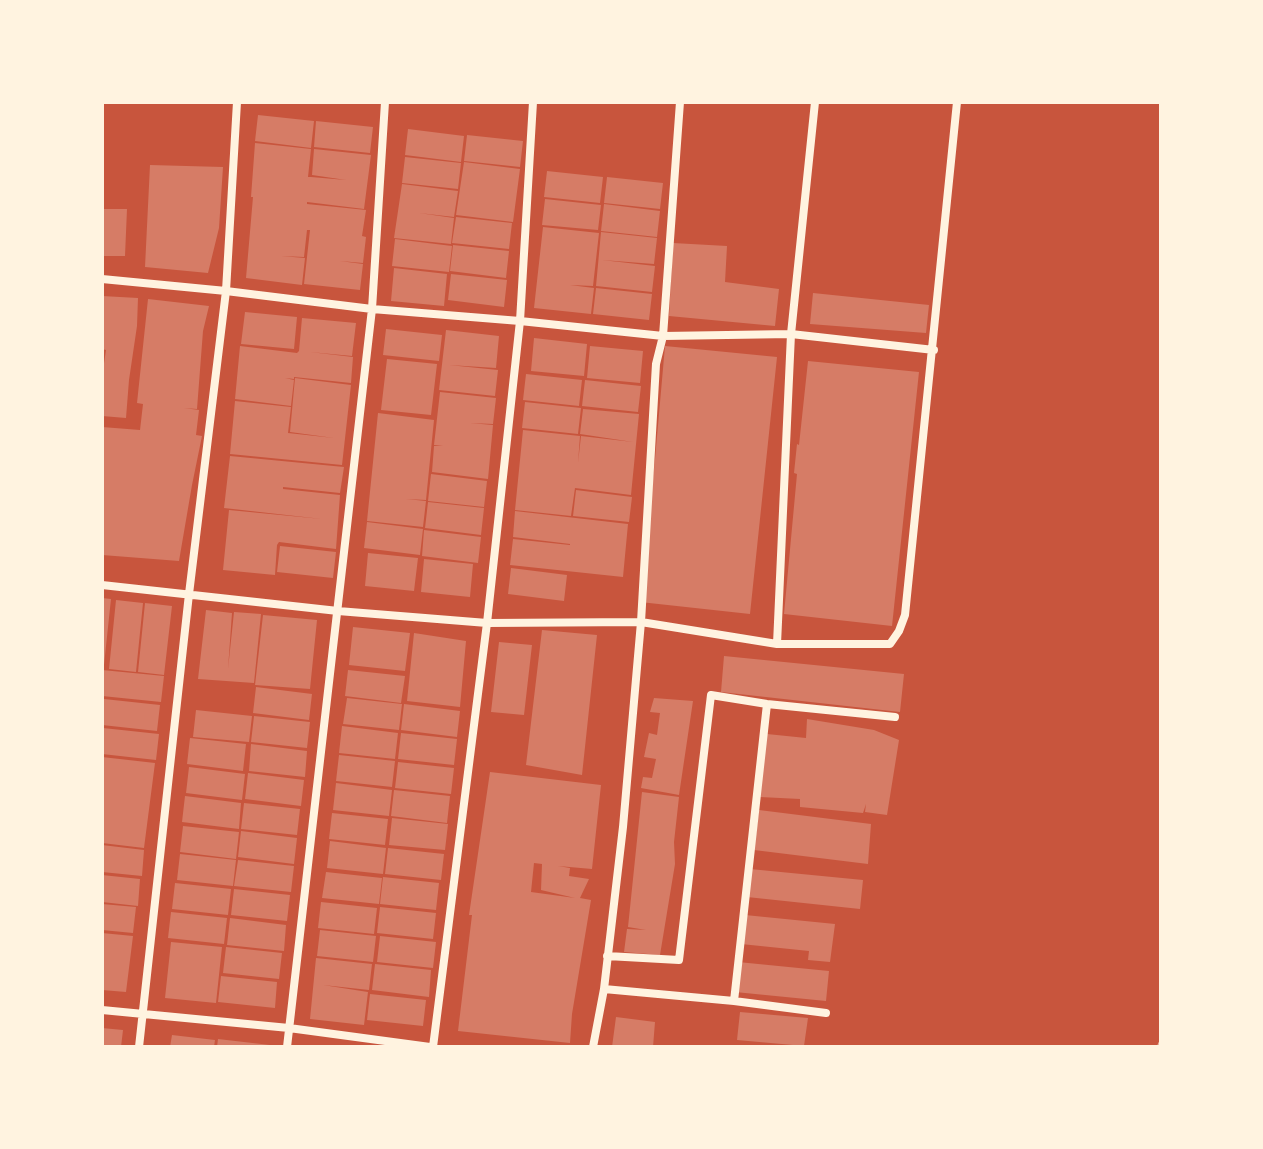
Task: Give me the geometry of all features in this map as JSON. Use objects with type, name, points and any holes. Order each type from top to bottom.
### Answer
[{"type":"street","points":[[139,1047],[226,291],[237,102]]},
{"type":"street","points":[[287,1047],[372,309],[385,102]]},
{"type":"street","points":[[102,1010],[289,1028],[432,1047],[487,623],[520,321],[533,102]]},
{"type":"street","points":[[593,1047],[604,989],[623,827],[641,622],[656,364],[663,336],[680,102]]},
{"type":"street","points":[[777,644],[791,334],[815,102]]},
{"type":"street","points":[[102,585],[338,611],[487,623],[641,622],[777,644],[890,644],[905,615],[957,102]]},
{"type":"street","points":[[102,279],[372,309],[663,336],[791,334],[934,350]]},
{"type":"street","points":[[607,956],[679,960],[711,695],[895,717]]},
{"type":"street","points":[[734,1001],[767,704]]},
{"type":"street","points":[[604,989],[826,1013]]},
{"type":"building","points":[[258,115],[314,121],[311,148],[255,141]]},
{"type":"building","points":[[316,121],[373,127],[370,153],[314,147]]},
{"type":"building","points":[[408,129],[464,136],[461,162],[405,155]]},
{"type":"building","points":[[467,135],[523,141],[520,167],[464,161]]},
{"type":"building","points":[[255,143],[311,149],[308,177],[346,180],[312,175],[314,149],[371,155],[364,209],[307,202],[366,210],[362,236],[366,237],[363,263],[340,261],[363,264],[360,290],[304,284],[310,230],[307,230],[304,257],[281,256],[305,258],[302,285],[246,278]]},
{"type":"building","points":[[405,157],[461,163],[458,189],[402,183]]},
{"type":"building","points":[[464,162],[520,169],[513,222],[456,215]]},
{"type":"building","points":[[150,165],[223,167],[219,228],[208,273],[145,267]]},
{"type":"building","points":[[547,171],[603,177],[600,203],[544,197]]},
{"type":"building","points":[[607,177],[663,183],[660,209],[604,203]]},
{"type":"building","points":[[402,184],[458,191],[454,217],[419,213],[454,218],[451,244],[394,238]]},
{"type":"building","points":[[545,199],[601,205],[598,230],[542,225]]},
{"type":"building","points":[[604,204],[660,211],[657,237],[601,231]]},
{"type":"building","points":[[102,209],[127,209],[125,256],[102,255]]},
{"type":"building","points":[[456,217],[512,223],[509,249],[452,243]]},
{"type":"building","points":[[543,227],[599,233],[593,286],[570,285],[594,288],[591,314],[534,308]]},
{"type":"building","points":[[601,232],[657,238],[654,264],[602,260],[655,266],[652,292],[596,286]]},
{"type":"building","points":[[395,239],[452,246],[449,272],[392,266]]},
{"type":"building","points":[[673,243],[727,246],[725,282],[779,289],[775,326],[669,316]]},
{"type":"building","points":[[453,245],[509,251],[506,278],[450,271]]},
{"type":"building","points":[[394,268],[447,274],[444,306],[391,301]]},
{"type":"building","points":[[451,274],[507,280],[504,307],[448,300]]},
{"type":"building","points":[[596,288],[652,294],[649,320],[593,314]]},
{"type":"building","points":[[813,293],[929,305],[926,333],[810,324]]},
{"type":"building","points":[[102,296],[138,298],[126,418],[102,416],[106,350],[102,349]]},
{"type":"building","points":[[148,299],[209,306],[203,331],[197,409],[184,408],[199,410],[196,435],[202,436],[179,561],[102,555],[102,427],[140,430],[143,404],[137,403]]},
{"type":"building","points":[[245,312],[297,317],[294,349],[241,344]]},
{"type":"building","points":[[302,318],[356,323],[352,356],[310,352],[353,357],[351,383],[285,378],[294,380],[291,406],[235,399],[240,346],[297,353]]},
{"type":"building","points":[[386,329],[442,335],[439,361],[383,355]]},
{"type":"building","points":[[446,330],[499,336],[496,368],[449,365],[498,370],[495,396],[439,390]]},
{"type":"building","points":[[534,338],[587,344],[584,376],[531,371]]},
{"type":"building","points":[[590,346],[643,351],[640,383],[587,378]]},
{"type":"building","points":[[665,346],[777,357],[750,614],[640,602]]},
{"type":"building","points":[[387,359],[437,364],[431,415],[381,410]]},
{"type":"building","points":[[808,361],[919,372],[892,626],[784,614],[797,474],[794,473]]},
{"type":"building","points":[[526,374],[582,380],[579,406],[523,400]]},
{"type":"building","points":[[295,378],[351,385],[342,465],[230,454],[235,401],[291,407],[288,433],[334,438],[290,432]]},
{"type":"building","points":[[585,380],[641,386],[638,412],[582,406]]},
{"type":"building","points":[[440,392],[496,398],[493,424],[470,423],[493,425],[488,479],[432,472],[434,446],[443,446],[434,445]]},
{"type":"building","points":[[525,402],[581,408],[578,434],[522,428]]},
{"type":"building","points":[[583,409],[639,414],[631,495],[575,488],[571,516],[515,510],[523,430],[580,436],[578,463],[581,436],[633,442],[580,434]]},
{"type":"building","points":[[378,413],[434,420],[426,500],[406,499],[426,501],[423,527],[367,521]]},
{"type":"building","points":[[230,456],[344,467],[340,493],[283,487],[340,495],[336,549],[279,542],[275,575],[223,570],[229,510],[322,519],[224,508]]},
{"type":"building","points":[[431,474],[487,481],[484,507],[428,501]]},
{"type":"building","points":[[576,490],[632,497],[629,522],[573,516]]},
{"type":"building","points":[[428,502],[484,508],[481,535],[425,528]]},
{"type":"building","points":[[515,511],[628,524],[623,577],[510,565],[513,539],[570,545],[513,537]]},
{"type":"building","points":[[367,522],[423,529],[420,555],[364,548]]},
{"type":"building","points":[[424,530],[481,537],[478,563],[422,556]]},
{"type":"building","points":[[280,546],[336,552],[333,578],[277,572]]},
{"type":"building","points":[[368,553],[418,558],[414,591],[365,586]]},
{"type":"building","points":[[424,559],[473,564],[470,597],[421,592]]},
{"type":"building","points":[[511,568],[567,575],[564,601],[508,594]]},
{"type":"building","points":[[102,598],[111,599],[104,665],[102,665]]},
{"type":"building","points":[[116,600],[143,603],[136,672],[109,669]]},
{"type":"building","points":[[145,603],[172,606],[164,675],[138,672]]},
{"type":"building","points":[[206,610],[232,613],[228,669],[234,612],[261,614],[254,683],[198,679]]},
{"type":"building","points":[[263,615],[317,620],[310,689],[255,685]]},
{"type":"building","points":[[353,627],[410,633],[405,671],[349,665]]},
{"type":"building","points":[[542,630],[597,635],[582,775],[526,765]]},
{"type":"building","points":[[414,633],[466,641],[460,707],[407,701]]},
{"type":"building","points":[[499,642],[532,645],[524,715],[491,712]]},
{"type":"building","points":[[724,656],[904,674],[900,712],[721,692]]},
{"type":"building","points":[[102,670],[164,676],[161,702],[102,696]]},
{"type":"building","points":[[348,670],[405,676],[401,703],[345,696]]},
{"type":"building","points":[[256,687],[312,694],[309,720],[253,713]]},
{"type":"building","points":[[347,698],[402,704],[399,730],[343,724]]},
{"type":"building","points":[[654,698],[693,701],[679,795],[641,788],[643,777],[652,778],[656,759],[644,757],[649,733],[657,735],[660,713],[650,712]]},
{"type":"building","points":[[104,699],[160,705],[157,731],[102,725]]},
{"type":"building","points":[[404,704],[460,711],[457,737],[401,730]]},
{"type":"building","points":[[196,710],[252,716],[249,742],[193,737]]},
{"type":"building","points":[[254,716],[310,722],[307,748],[251,742]]},
{"type":"building","points":[[807,719],[874,730],[899,740],[887,815],[865,812],[866,804],[863,813],[800,807],[800,799],[760,797],[767,734],[806,738]]},
{"type":"building","points":[[342,726],[398,733],[395,759],[339,753]]},
{"type":"building","points":[[103,728],[159,734],[156,760],[102,754]]},
{"type":"building","points":[[401,733],[457,739],[454,765],[398,759]]},
{"type":"building","points":[[190,738],[246,744],[243,771],[187,764]]},
{"type":"building","points":[[251,744],[307,751],[305,777],[249,771]]},
{"type":"building","points":[[339,755],[395,761],[392,787],[336,781]]},
{"type":"building","points":[[102,757],[155,763],[144,848],[102,843]]},
{"type":"building","points":[[398,762],[454,768],[451,794],[395,788]]},
{"type":"building","points":[[189,767],[245,774],[242,800],[186,793]]},
{"type":"building","points":[[490,772],[601,785],[592,869],[558,866],[570,868],[569,876],[589,879],[580,898],[591,900],[570,1043],[458,1031],[472,915],[469,915]],"holes":[[[534,863],[542,864],[541,890],[575,898],[531,892]]]},
{"type":"building","points":[[248,773],[304,780],[301,806],[245,799]]},
{"type":"building","points":[[336,783],[392,790],[389,816],[333,810]]},
{"type":"building","points":[[394,790],[450,796],[447,823],[391,816]]},
{"type":"building","points":[[642,792],[679,797],[675,864],[660,955],[624,952],[627,929],[646,930],[628,927]]},
{"type":"building","points":[[185,796],[241,803],[239,829],[182,822]]},
{"type":"building","points":[[244,803],[300,809],[297,835],[241,829]]},
{"type":"building","points":[[759,810],[871,824],[868,864],[754,850]]},
{"type":"building","points":[[332,813],[388,819],[385,845],[329,839]]},
{"type":"building","points":[[392,818],[448,824],[445,850],[389,845]]},
{"type":"building","points":[[183,826],[239,832],[236,859],[180,852]]},
{"type":"building","points":[[241,831],[297,838],[294,864],[238,857]]},
{"type":"building","points":[[330,841],[386,848],[383,874],[327,868]]},
{"type":"building","points":[[102,845],[144,850],[142,876],[102,872]]},
{"type":"building","points":[[388,848],[444,854],[441,880],[385,874]]},
{"type":"building","points":[[180,854],[236,860],[233,886],[177,880]]},
{"type":"building","points":[[238,860],[294,866],[291,892],[234,886]]},
{"type":"building","points":[[750,869],[863,880],[860,909],[747,897]]},
{"type":"building","points":[[326,872],[382,878],[379,904],[322,898]]},
{"type":"building","points":[[102,875],[140,879],[138,906],[102,902]]},
{"type":"building","points":[[383,877],[439,883],[436,910],[380,904]]},
{"type":"building","points":[[175,883],[231,889],[228,915],[172,909]]},
{"type":"building","points":[[234,889],[290,895],[287,921],[231,915]]},
{"type":"building","points":[[321,902],[377,908],[374,934],[318,928]]},
{"type":"building","points":[[102,904],[136,907],[133,933],[102,930]]},
{"type":"building","points":[[380,907],[436,913],[433,939],[377,933]]},
{"type":"building","points":[[171,912],[227,918],[224,944],[168,938]]},
{"type":"building","points":[[745,915],[835,924],[830,962],[808,960],[809,951],[741,944]]},
{"type":"building","points":[[230,918],[286,925],[284,951],[227,945]]},
{"type":"building","points":[[320,930],[376,936],[373,962],[317,956]]},
{"type":"building","points":[[102,933],[133,936],[126,992],[102,990]]},
{"type":"building","points":[[380,936],[436,942],[433,968],[377,962]]},
{"type":"building","points":[[171,942],[222,947],[216,1003],[165,998]]},
{"type":"building","points":[[226,947],[282,953],[279,979],[223,973]]},
{"type":"building","points":[[316,958],[372,964],[369,990],[323,985],[368,992],[364,1025],[310,1019]]},
{"type":"building","points":[[738,962],[829,971],[826,1001],[735,992]]},
{"type":"building","points":[[375,964],[431,970],[429,997],[372,990]]},
{"type":"building","points":[[221,976],[277,982],[275,1008],[218,1002]]},
{"type":"building","points":[[370,994],[426,1000],[423,1026],[367,1020]]},
{"type":"building","points":[[740,1012],[808,1018],[804,1046],[737,1040]]},
{"type":"building","points":[[616,1017],[655,1022],[653,1047],[612,1047]]},
{"type":"building","points":[[102,1028],[123,1030],[121,1047],[102,1047]]},
{"type":"building","points":[[172,1035],[215,1040],[214,1047],[170,1047]]},
{"type":"building","points":[[218,1039],[270,1045],[270,1047],[217,1047]]}]
